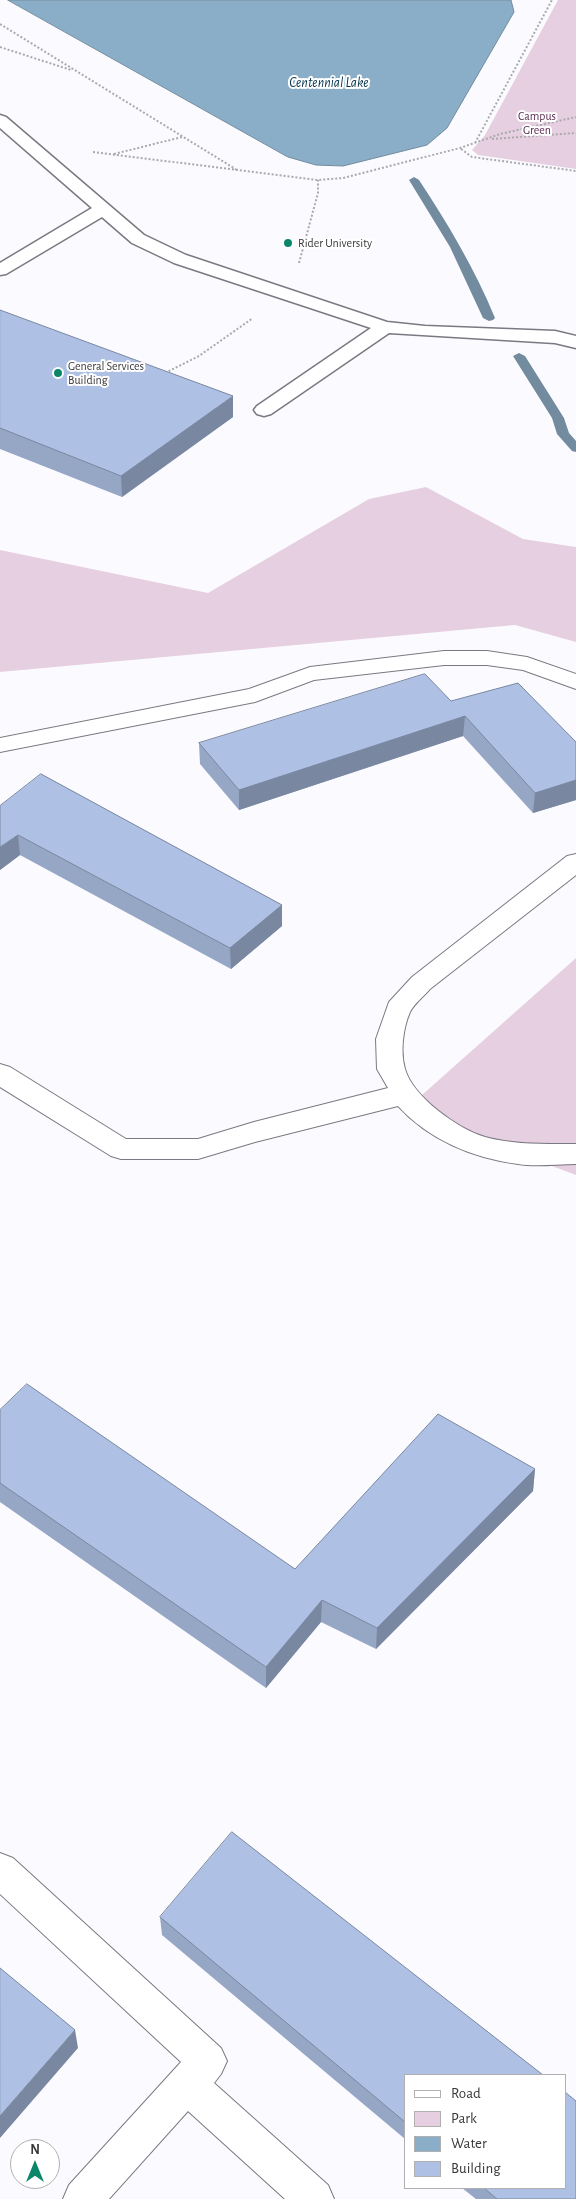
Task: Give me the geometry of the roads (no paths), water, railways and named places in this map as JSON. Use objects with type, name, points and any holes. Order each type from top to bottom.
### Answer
[{"type":"street","points":[[0,746],[255,694],[310,674],[444,658],[487,658],[527,664],[576,682]]},
{"type":"street","points":[[576,862],[421,983],[398,1008],[389,1039],[391,1069],[408,1100],[439,1126],[476,1145],[520,1154],[576,1154]]},
{"type":"street","points":[[0,1074],[121,1149],[198,1149],[254,1132],[405,1094]]},
{"type":"street","points":[[0,1870],[208,2061],[83,2199]]},
{"type":"street","points":[[187,2084],[314,2199]]},
{"type":"lane","points":[[0,120],[138,240],[180,258],[385,327],[424,331],[539,336],[576,342]]},
{"type":"lane","points":[[0,270],[103,209]]},
{"type":"lane","points":[[264,410],[385,327]]},
{"type":"water","name":"Centennial Lake","points":[[8,0],[511,0],[514,12],[447,128],[427,145],[343,166],[316,165],[288,157]]},
{"type":"waterway","points":[[414,180],[455,247],[489,318]]},
{"type":"waterway","points":[[519,356],[558,418],[563,434],[576,448]]},
{"type":"place","name":"Rider University","points":[[288,243]]},
{"type":"place","name":"General Services Building","points":[[58,373]]},
{"type":"park label","name":"Campus Green","points":[[537,123]]}]
